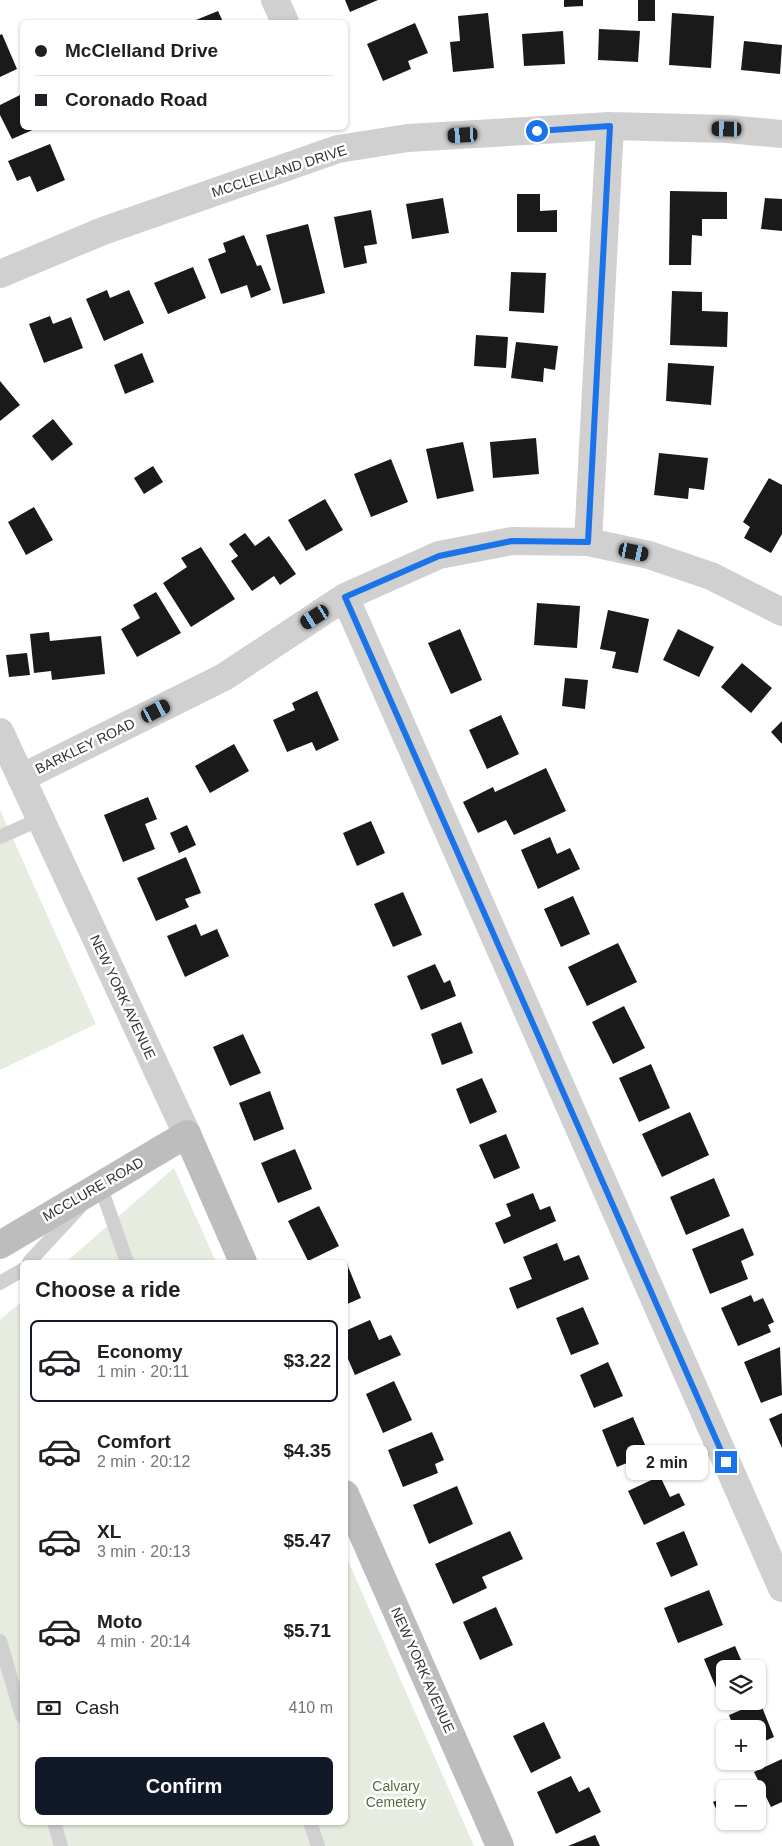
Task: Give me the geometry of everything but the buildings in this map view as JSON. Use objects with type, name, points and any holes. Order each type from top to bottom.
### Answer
[{"type":"street","points":[[276,0],[284,20]]},
{"type":"street","points":[[588,542],[610,126]]},
{"type":"street","name":"MCCLELLAND DRIVE","points":[[1,270],[333,138],[408,138],[610,126],[727,129],[782,134]]},
{"type":"street","name":"BARKLEY ROAD","points":[[20,778],[224,677],[345,597],[439,556],[512,541],[588,542],[649,555],[711,576],[782,612]]},
{"type":"street","points":[[345,597],[782,1588]]},
{"type":"street","name":"NEW YORK AVENUE","points":[[0,732],[187,1134],[242,1260]]},
{"type":"street","name":"MCCLURE ROAD","points":[[0,1245],[187,1134]]},
{"type":"street","name":"NEW YORK AVENUE","points":[[348,1501],[500,1846]]},
{"type":"lane","points":[[0,838],[40,819]]},
{"type":"lane","points":[[31,1260],[100,1186],[126,1260]]},
{"type":"lane","points":[[0,1283],[20,1271]]},
{"type":"lane","points":[[0,1641],[20,1709]]},
{"type":"lane","points":[[55,1825],[61,1846]]},
{"type":"lane","points":[[311,1825],[318,1846]]},
{"type":"green space","points":[[0,810],[96,1024],[0,1070]]},
{"type":"green space","points":[[174,1168],[215,1260],[68,1260]]},
{"type":"green space","name":"Calvary Cemetery","points":[[20,1303],[20,1825],[348,1825],[348,1561],[474,1846],[0,1846],[0,1320]]},
{"type":"route","points":[[537,131],[610,126],[588,542],[512,541],[439,556],[345,597],[726,1462]]}]
